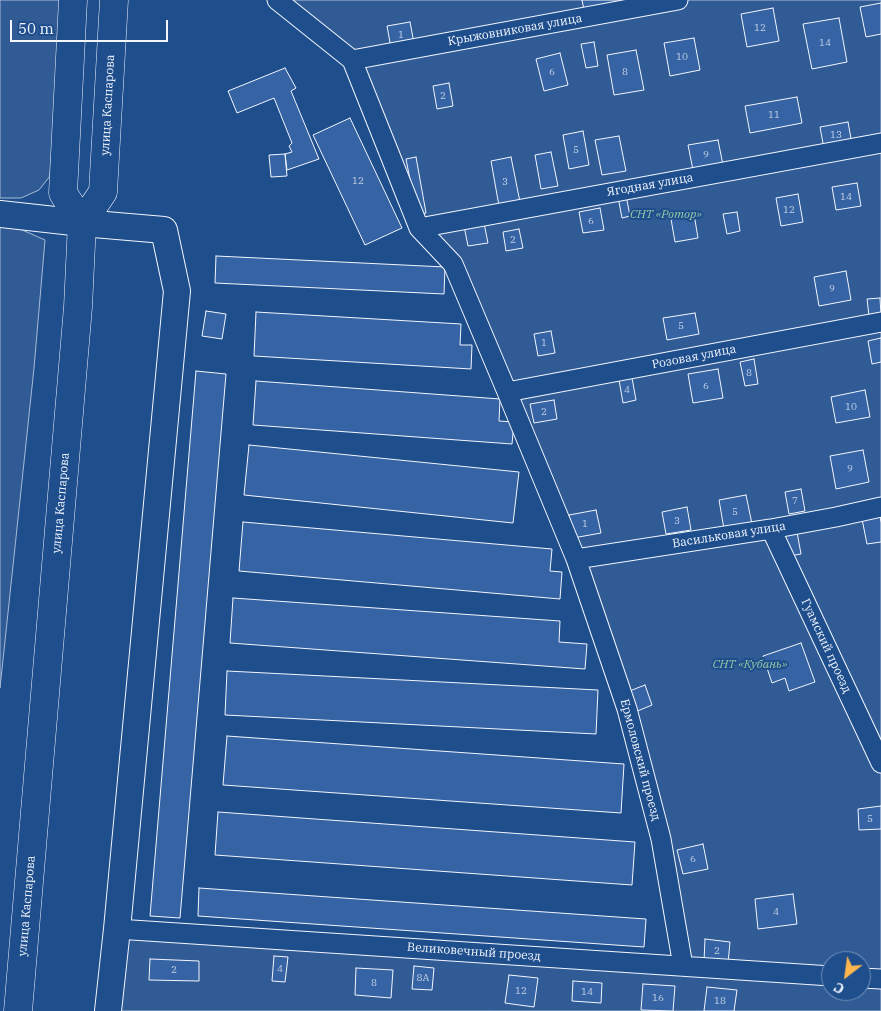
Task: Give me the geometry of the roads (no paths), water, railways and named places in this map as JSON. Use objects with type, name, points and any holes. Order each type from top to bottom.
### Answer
[{"type":"main road","points":[[73,0],[63,193],[82,223]]},
{"type":"main road","name":"улица Каспарова","points":[[18,1011],[78,307],[82,223],[103,192],[114,0]]},
{"type":"main road","points":[[0,214],[164,230],[177,290],[108,1011]]},
{"type":"street","points":[[277,0],[352,60],[419,228]]},
{"type":"street","name":"Крыжовниковая улица","points":[[352,60],[678,0]]},
{"type":"street","name":"Ягодная улица","points":[[419,228],[881,143]]},
{"type":"street","name":"Ермоловский проезд","points":[[419,228],[453,264],[576,559],[627,710],[662,839],[683,966]]},
{"type":"street","name":"Розовая улица","points":[[507,392],[881,322]]},
{"type":"street","name":"Васильковая улица","points":[[576,559],[771,529],[881,507]]},
{"type":"street","name":"Гуамский проезд","points":[[771,529],[881,763]]},
{"type":"street","name":"Великовечный проезд","points":[[117,929],[821,975]]},
{"type":"park label","name":"СНТ «Ротор»","points":[[666,215]]},
{"type":"park label","name":"СНТ «Кубань»","points":[[750,665]]}]
